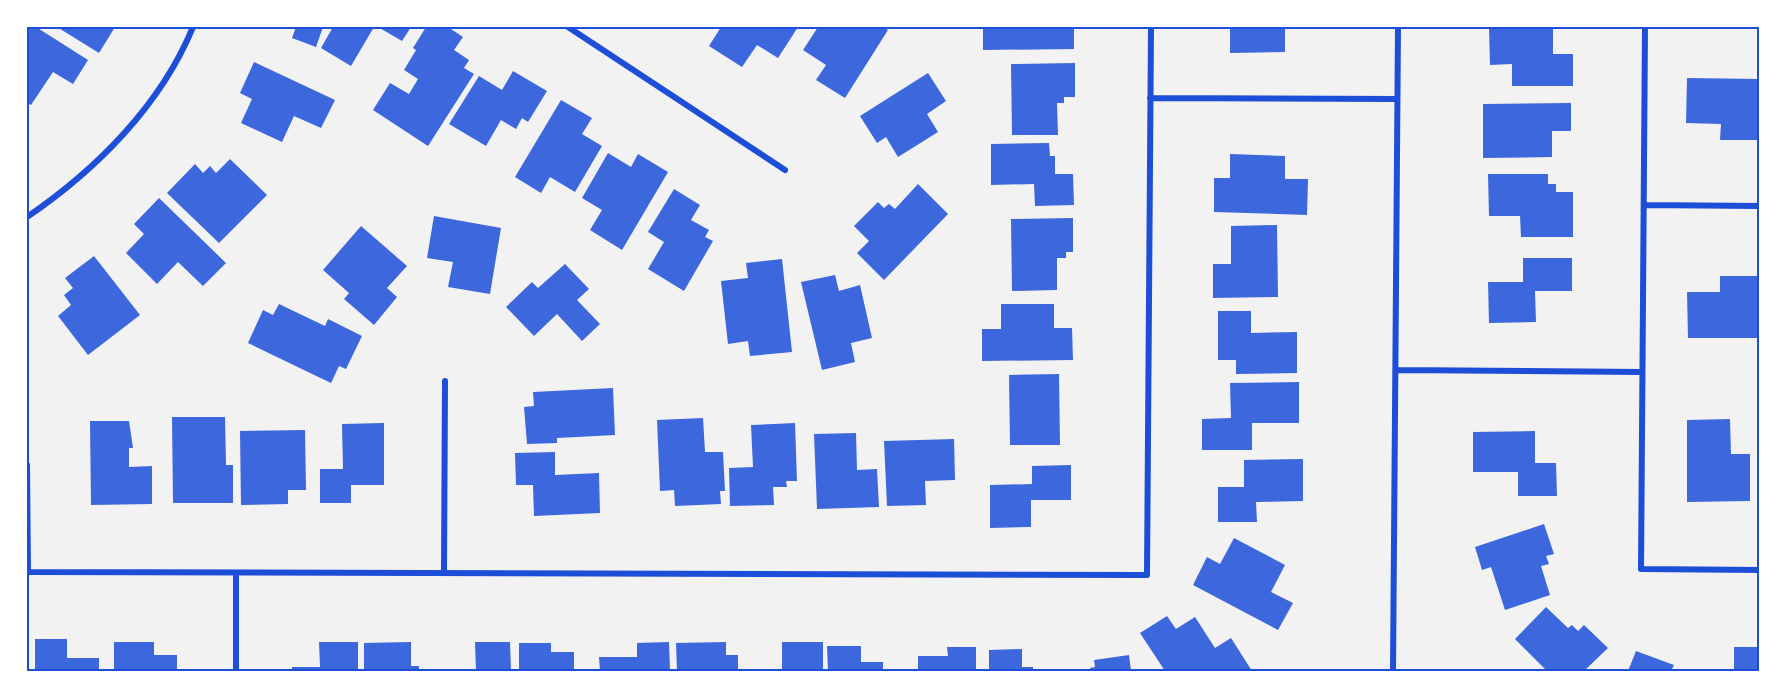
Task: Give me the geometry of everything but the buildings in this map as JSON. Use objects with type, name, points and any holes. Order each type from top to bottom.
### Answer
[{"type":"street","points":[[27,217],[92,167],[130,126],[163,82],[193,27]]},
{"type":"street","points":[[568,27],[785,170]]},
{"type":"street","points":[[27,465],[28,572],[1147,575],[1151,27]]},
{"type":"street","points":[[1393,671],[1398,27]]},
{"type":"street","points":[[1645,27],[1641,569],[1760,570]]},
{"type":"street","points":[[1150,98],[1397,99]]},
{"type":"street","points":[[1644,205],[1760,206]]},
{"type":"street","points":[[1395,370],[1642,372]]},
{"type":"street","points":[[444,573],[445,381]]},
{"type":"street","points":[[236,573],[236,671]]}]
